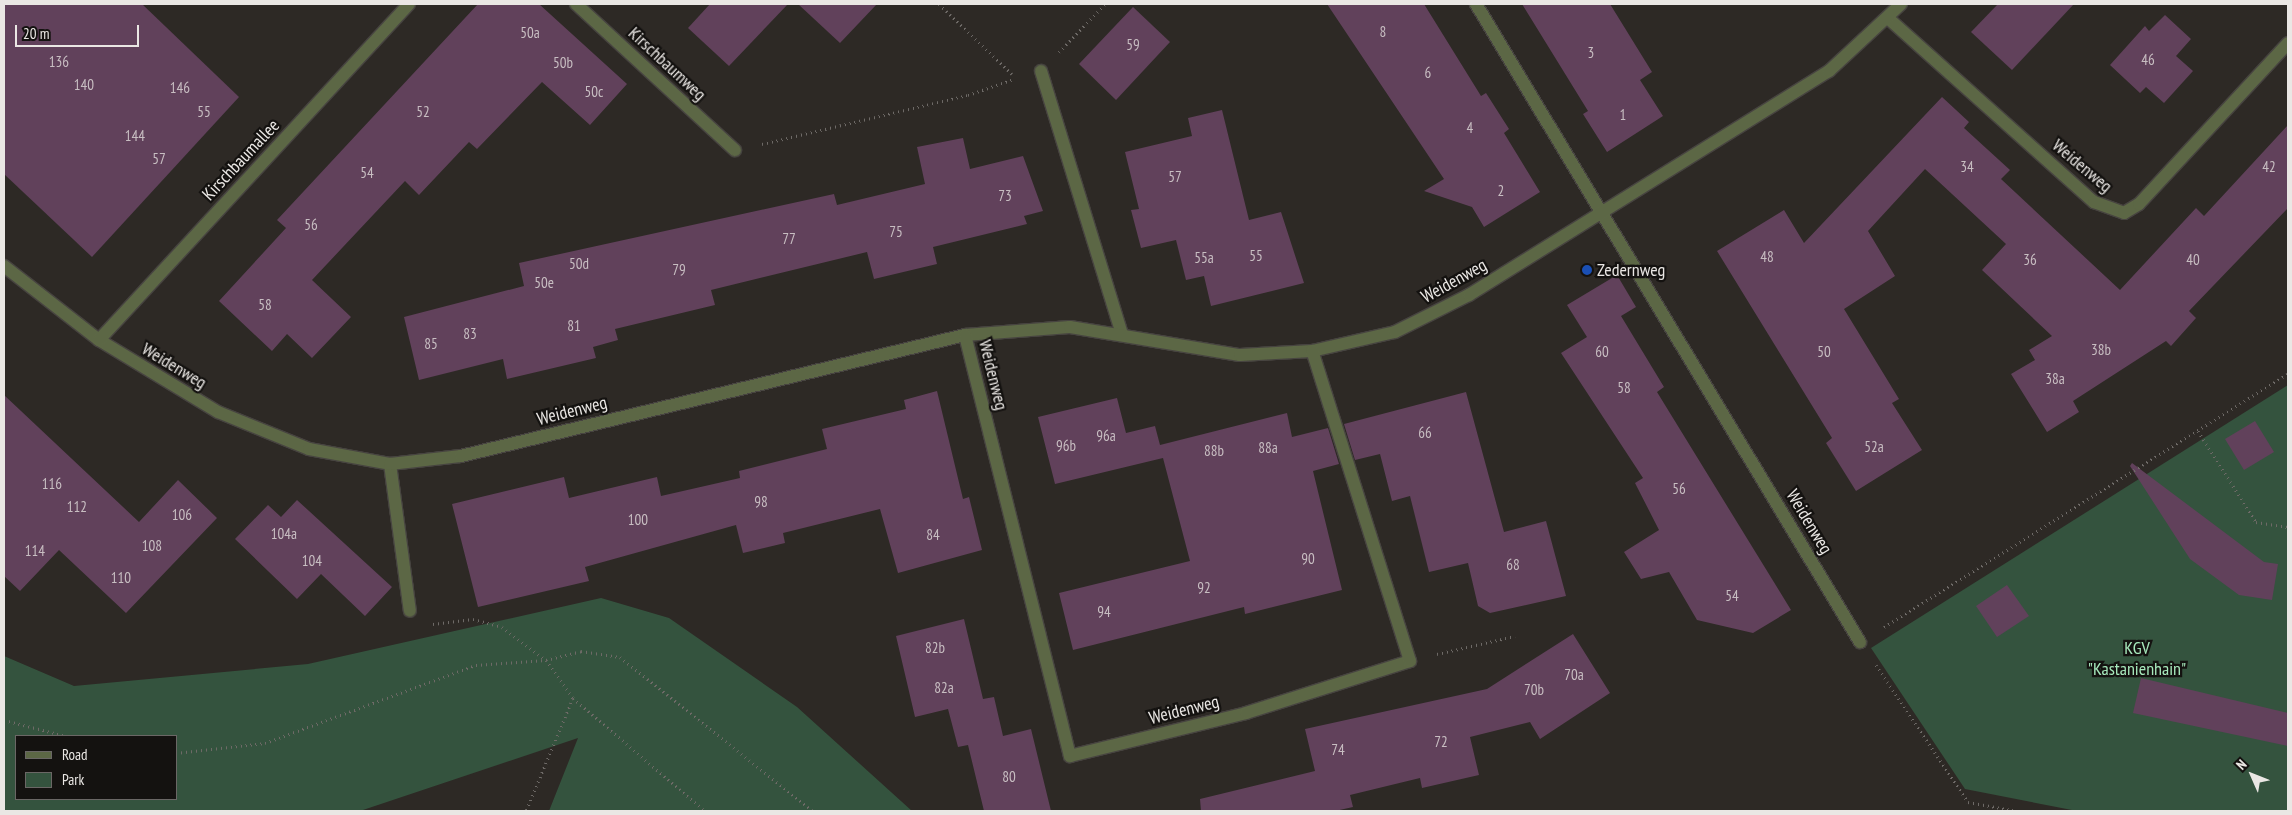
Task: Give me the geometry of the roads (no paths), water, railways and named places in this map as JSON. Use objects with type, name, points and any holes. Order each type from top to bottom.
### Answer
[{"type":"street","name":"Kirschbaumallee","points":[[99,340],[409,4]]},
{"type":"street","name":"Kirschbaumweg","points":[[576,4],[734,150]]},
{"type":"street","points":[[1476,4],[1602,213]]},
{"type":"street","name":"Weidenweg","points":[[4,266],[64,315],[99,340],[218,412],[309,449],[390,464],[461,456],[965,335],[1070,327],[1240,355],[1312,351],[1395,332],[1469,296],[1829,71],[1889,19],[1901,4]]},
{"type":"street","name":"Weidenweg","points":[[1889,19],[2094,202],[2124,213],[2139,204],[2288,44]]},
{"type":"street","points":[[1041,71],[1122,335]]},
{"type":"street","name":"Weidenweg","points":[[1602,213],[1860,642]]},
{"type":"street","name":"Weidenweg","points":[[965,335],[1070,756],[1246,713],[1410,661],[1312,351]]},
{"type":"street","points":[[390,464],[410,611]]},
{"type":"place","name":"Zedernweg","points":[[1587,270]]},
{"type":"park label","name":"KGV \"Kastanienhain\"","points":[[2137,660]]}]
